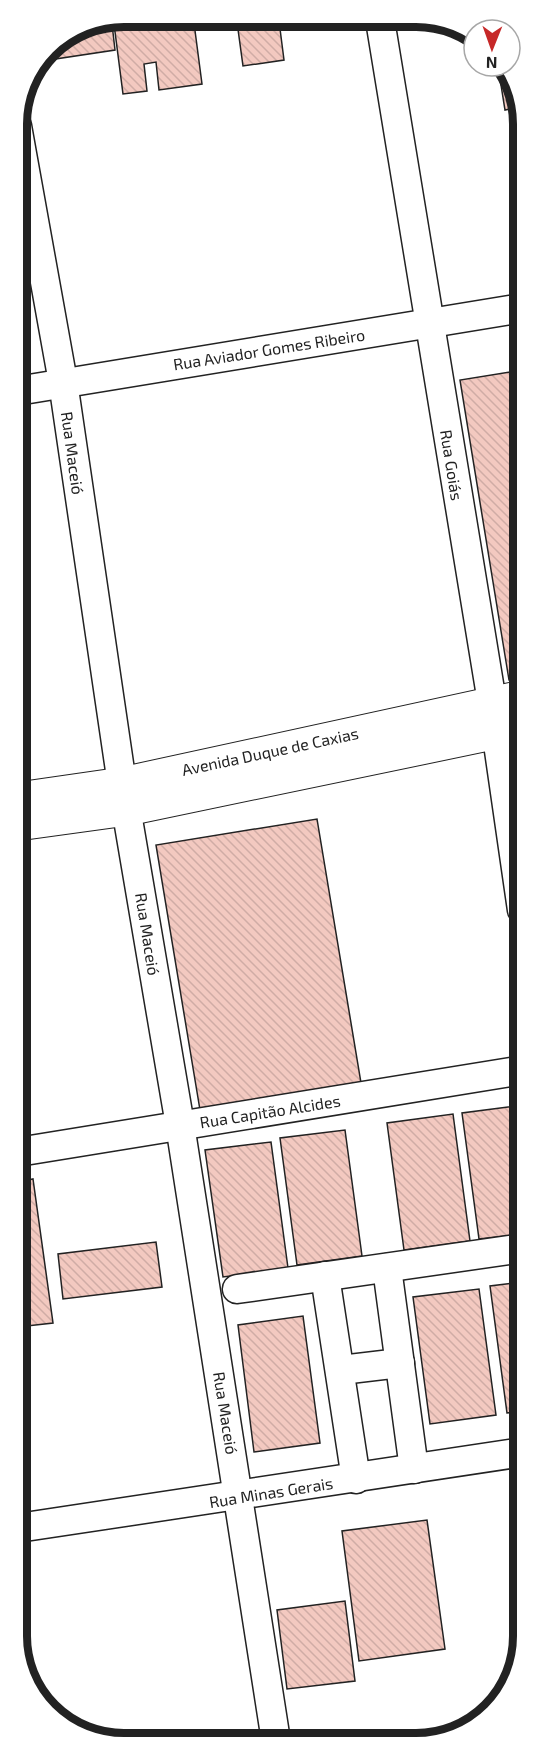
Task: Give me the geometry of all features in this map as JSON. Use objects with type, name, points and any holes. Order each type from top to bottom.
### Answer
[{"type":"main road","name":"Avenida Duque de Caxias","points":[[27,822],[125,796],[508,714]]},
{"type":"main road","name":"Avenida Duque de Caxias","points":[[27,799],[125,796]]},
{"type":"street","name":"Rua Goiás","points":[[381,27],[429,323],[508,714],[513,784]]},
{"type":"street","name":"Rua Maceió","points":[[27,182],[63,382],[125,796],[180,1125],[275,1733]]},
{"type":"street","name":"Rua Aviador Gomes Ribeiro","points":[[27,389],[513,309]]},
{"type":"street","name":"Rua Capitão Alcides","points":[[27,1150],[513,1072]]},
{"type":"street","points":[[237,1290],[513,1249]]},
{"type":"street","points":[[387,1268],[414,1469]]},
{"type":"street","points":[[325,1276],[356,1479]]},
{"type":"street","points":[[340,1370],[400,1364]]},
{"type":"street","name":"Rua Minas Gerais","points":[[27,1527],[239,1497],[513,1454]]},
{"type":"building","points":[[195,27],[202,84],[159,90],[156,62],[144,64],[147,91],[123,94],[115,28]]},
{"type":"building","points":[[238,27],[280,27],[284,60],[243,66]]},
{"type":"building","points":[[112,28],[115,50],[51,60],[70,43],[87,34],[105,29]]},
{"type":"building","points":[[500,78],[508,93],[511,109],[505,110]]},
{"type":"building","points":[[513,371],[513,679],[509,680],[460,380]]},
{"type":"building","points":[[317,819],[361,1083],[200,1110],[156,845]]},
{"type":"building","points":[[513,1106],[513,1235],[479,1239],[462,1113]]},
{"type":"building","points":[[453,1114],[470,1241],[404,1250],[387,1123]]},
{"type":"building","points":[[345,1130],[362,1256],[297,1265],[280,1138]]},
{"type":"building","points":[[271,1142],[288,1268],[223,1277],[205,1150]]},
{"type":"building","points":[[33,1179],[53,1323],[27,1326],[27,1180]]},
{"type":"building","points":[[156,1242],[162,1287],[63,1299],[58,1254]]},
{"type":"building","points":[[513,1283],[513,1412],[507,1413],[490,1286]]},
{"type":"building","points":[[479,1289],[496,1415],[430,1424],[413,1297]]},
{"type":"building","points":[[303,1316],[320,1443],[254,1452],[238,1325]]},
{"type":"building","points":[[427,1520],[445,1649],[359,1661],[342,1531]]},
{"type":"building","points":[[345,1601],[355,1681],[287,1689],[277,1610]]}]
